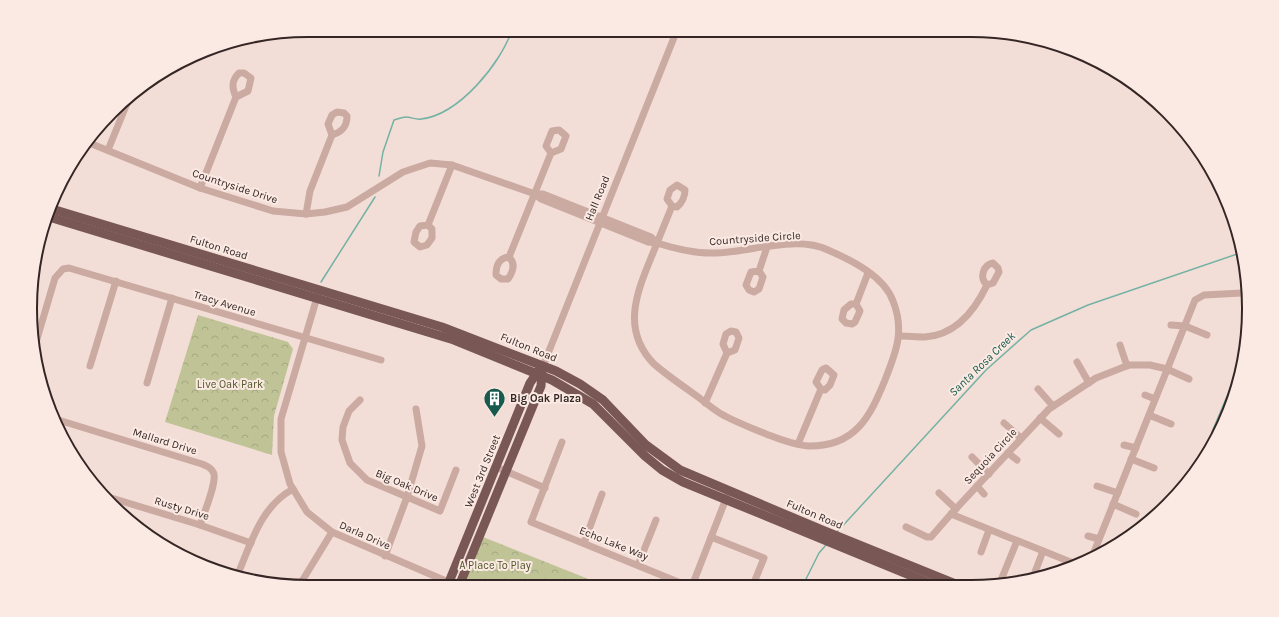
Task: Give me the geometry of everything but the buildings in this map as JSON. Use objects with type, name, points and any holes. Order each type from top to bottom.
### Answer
[{"type":"main road","name":"Fulton Road","points":[[56,210],[318,294],[454,340],[539,374],[567,387],[594,404],[638,449],[662,470],[692,486],[727,496],[819,533],[923,580]]},
{"type":"main road","name":"Fulton Road","points":[[52,218],[318,294],[462,333],[543,366],[572,379],[595,394],[617,414],[646,445],[672,465],[727,496]]},
{"type":"main road","name":"West 3rd Street","points":[[450,580],[530,383],[539,374],[543,366]]},
{"type":"main road","name":"West 3rd Street","points":[[461,580],[541,386],[539,374]]},
{"type":"main road","name":"Fulton Road","points":[[848,545],[944,580]]},
{"type":"street","name":"Hall Road","points":[[543,366],[674,37]]},
{"type":"street","points":[[200,188],[236,97]]},
{"type":"street","points":[[108,150],[125,108]]},
{"type":"street","points":[[306,214],[310,191],[332,135]]},
{"type":"street","name":"Countryside Drive","points":[[92,144],[200,188],[273,211],[306,214],[325,212],[347,206],[403,172],[430,163],[452,165],[535,194],[541,199],[601,220],[648,242],[657,243]]},
{"type":"street","points":[[509,257],[551,153]]},
{"type":"street","points":[[428,225],[452,165]]},
{"type":"street","points":[[657,243],[672,206]]},
{"type":"street","name":"Countryside Circle","points":[[657,243],[694,252],[714,253],[767,247],[800,244],[815,246],[843,257],[868,273],[885,288],[893,300],[899,324],[900,336],[895,355],[872,411],[857,429],[836,442],[817,446],[782,441],[724,416],[654,364],[648,358],[637,336],[634,306],[637,294],[657,243]]},
{"type":"street","points":[[759,271],[767,247]]},
{"type":"street","name":"Tracy Avenue","points":[[38,334],[54,282],[63,269],[72,268],[305,339],[381,360]]},
{"type":"street","points":[[856,304],[868,273]]},
{"type":"street","points":[[90,366],[116,282]]},
{"type":"street","points":[[900,336],[926,337],[948,330],[974,309],[986,285]]},
{"type":"street","points":[[1096,548],[1195,300],[1204,295],[1241,293]]},
{"type":"street","name":"Darla Drive","points":[[318,294],[284,410],[280,430],[283,464],[293,489],[308,512],[332,532],[439,580]]},
{"type":"street","points":[[147,383],[172,298]]},
{"type":"street","points":[[1171,325],[1185,326],[1207,335]]},
{"type":"street","points":[[1120,345],[1127,366]]},
{"type":"street","points":[[706,403],[727,352]]},
{"type":"street","points":[[1077,362],[1089,383]]},
{"type":"street","name":"Sequoia Circle","points":[[906,527],[927,537],[931,537],[1040,418],[1053,406],[1089,383],[1127,366],[1150,365],[1168,369],[1189,379]]},
{"type":"street","points":[[798,444],[821,389]]},
{"type":"street","points":[[1038,389],[1053,406]]},
{"type":"street","points":[[1145,395],[1156,399]]},
{"type":"street","name":"Big Oak Drive","points":[[360,400],[349,412],[343,427],[342,440],[350,463],[367,480],[440,511],[456,470]]},
{"type":"street","points":[[385,556],[407,497],[422,446],[416,409]]},
{"type":"street","points":[[1149,415],[1171,424]]},
{"type":"street","points":[[1040,418],[1059,434]]},
{"type":"street","name":"Mallard Drive","points":[[62,421],[208,467],[212,471],[214,478],[200,525]]},
{"type":"street","points":[[1004,423],[1021,438]]},
{"type":"street","points":[[496,467],[545,488],[562,442]]},
{"type":"street","points":[[1124,445],[1136,448]]},
{"type":"street","points":[[1008,453],[1017,460]]},
{"type":"street","points":[[972,457],[988,474]]},
{"type":"street","points":[[1131,460],[1154,468]]},
{"type":"street","points":[[977,486],[984,494]]},
{"type":"street","points":[[1097,486],[1118,493]]},
{"type":"street","name":"Echo Lake Way","points":[[545,488],[531,522],[674,580]]},
{"type":"street","points":[[239,571],[268,509],[280,497],[293,489]]},
{"type":"street","points":[[939,493],[954,512],[989,530],[1069,561]]},
{"type":"street","points":[[584,543],[602,494]]},
{"type":"street","points":[[694,580],[727,496]]},
{"type":"street","name":"Rusty Drive","points":[[116,499],[200,525],[251,543]]},
{"type":"street","points":[[1113,504],[1136,514]]},
{"type":"street","points":[[638,565],[656,520]]},
{"type":"street","points":[[981,552],[989,530]]},
{"type":"street","points":[[303,580],[332,532]]},
{"type":"street","points":[[1088,536],[1099,539]]},
{"type":"street","points":[[711,537],[764,558],[755,580]]},
{"type":"street","points":[[1003,578],[1017,541]]},
{"type":"street","points":[[1035,572],[1042,551]]},
{"type":"green space","name":"Live Oak Park","points":[[198,315],[288,342],[293,349],[274,416],[272,455],[165,422]]},
{"type":"green space","name":"A Place To Play","points":[[483,537],[591,580],[465,580]]},
{"type":"waterway","points":[[379,176],[383,152],[394,120],[406,117],[421,119],[435,115],[450,108],[464,98],[488,72],[509,37]]},
{"type":"waterway","points":[[321,282],[375,197]]},
{"type":"waterway","name":"Santa Rosa Creek","points":[[837,532],[986,370],[1031,330],[1088,305],[1237,254]]},
{"type":"waterway","points":[[1212,433],[1230,389]]},
{"type":"waterway","name":"Santa Rosa Creek","points":[[806,580],[819,553],[826,545]]},
{"type":"place","name":"Big Oak Plaza","points":[[494,418]]}]
